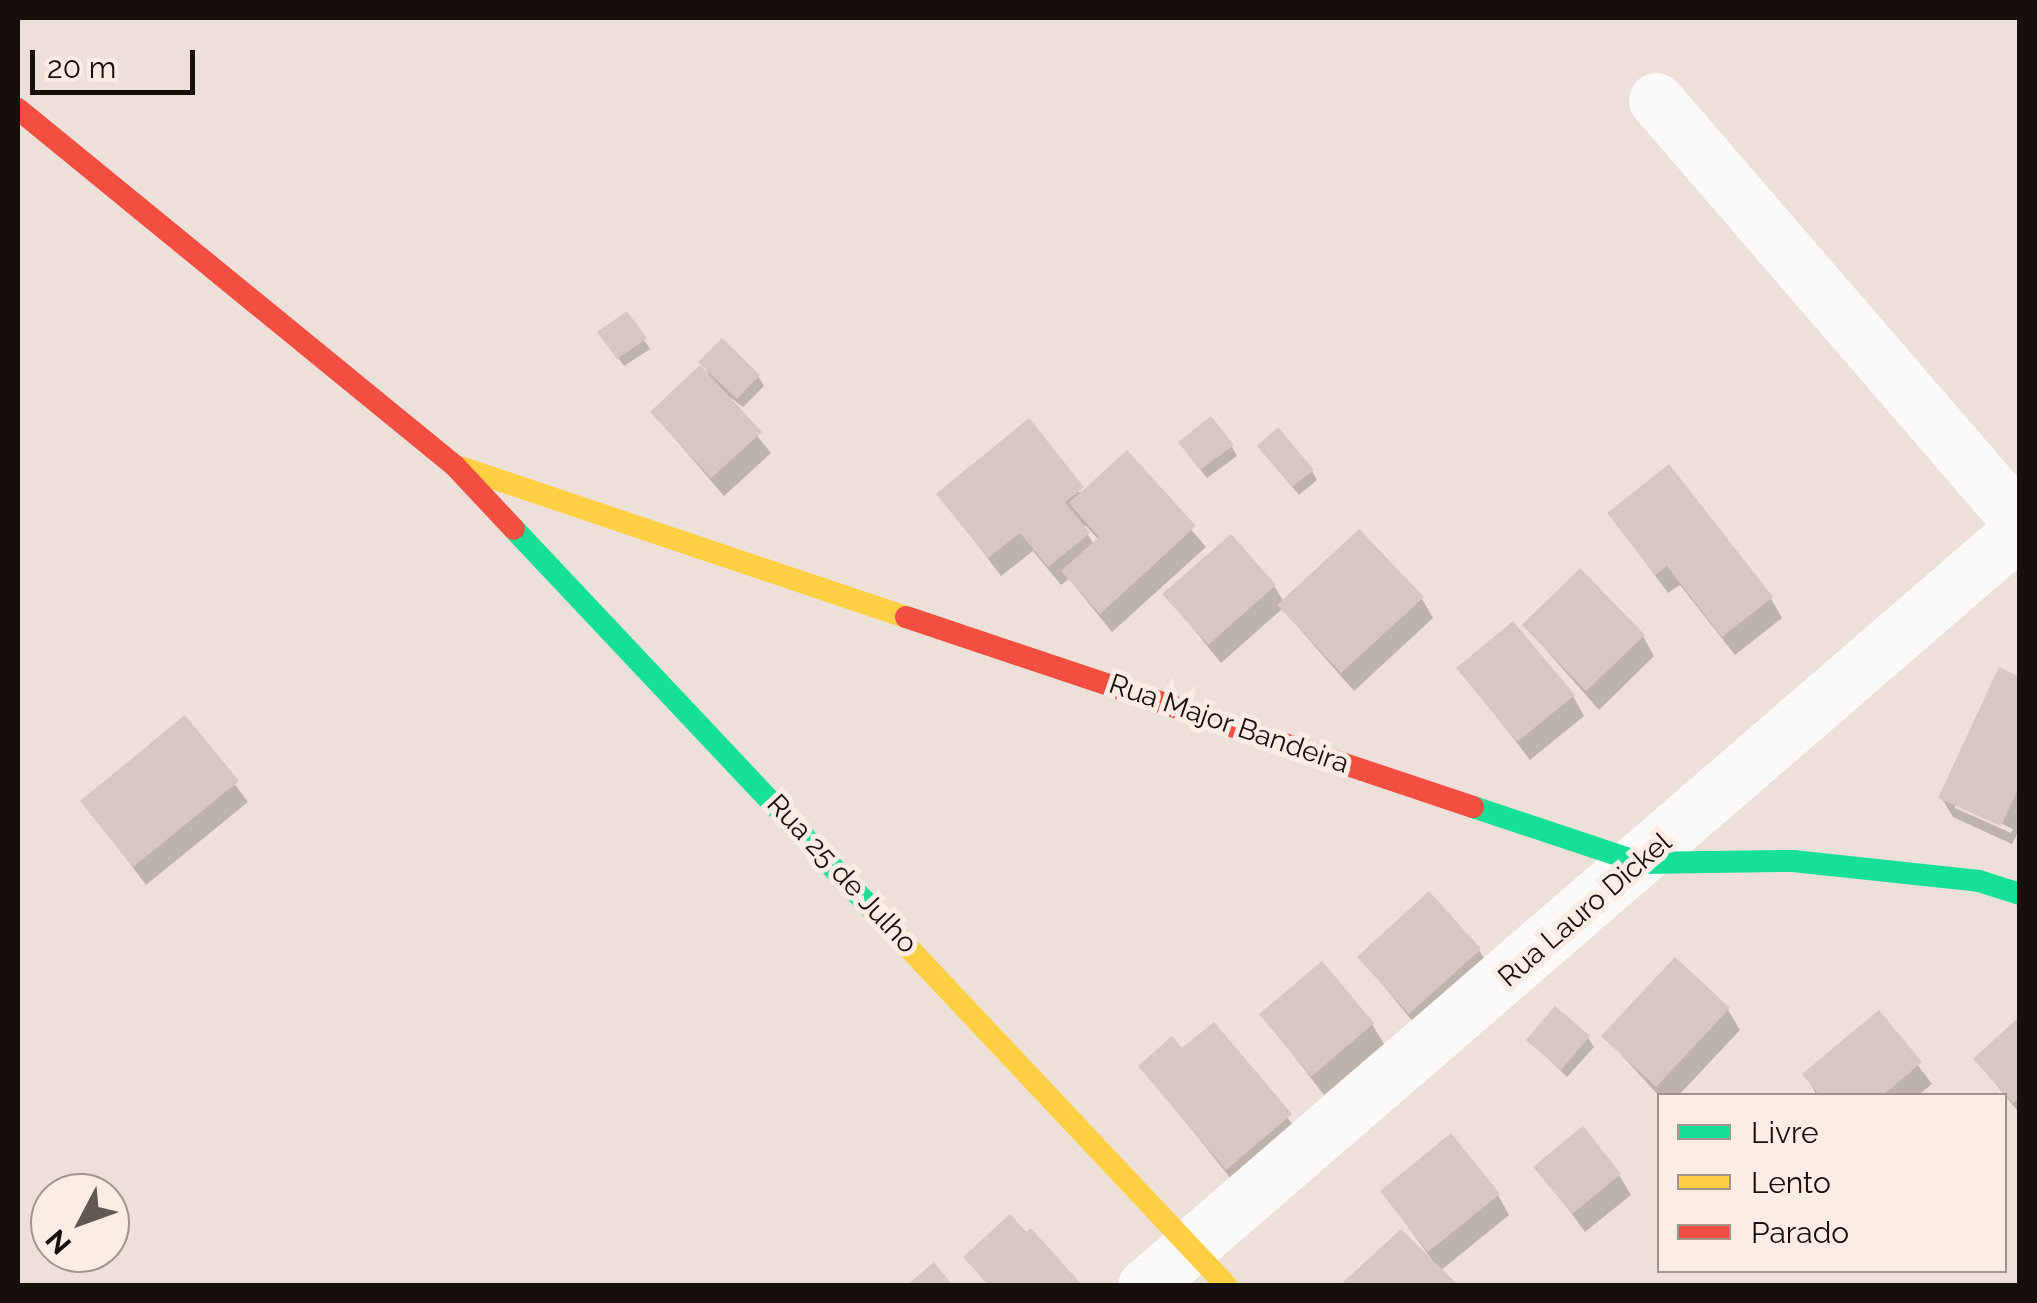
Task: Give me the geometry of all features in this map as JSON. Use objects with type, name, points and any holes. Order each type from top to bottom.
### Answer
[{"type":"main road","points":[[18,109],[455,466]]},
{"type":"main road","name":"Rua Major Bandeira","points":[[455,466],[1641,863],[1793,861],[1978,881],[2020,894]]},
{"type":"main road","name":"Rua 25 de Julho","points":[[455,466],[1210,1265]]},
{"type":"street","points":[[1656,100],[2020,526]]},
{"type":"street","name":"Rua Lauro Dickel","points":[[1145,1286],[1210,1265],[1641,863],[2020,526]]},
{"type":"building","points":[[627,311],[647,338],[617,359],[597,332]]},
{"type":"building","points":[[722,338],[760,375],[737,399],[698,362]]},
{"type":"building","points":[[700,365],[762,432],[711,478],[650,412]]},
{"type":"building","points":[[1211,416],[1234,445],[1200,470],[1178,442]]},
{"type":"building","points":[[1029,418],[1084,487],[1065,502],[1090,533],[1048,567],[1020,533],[988,558],[936,494]]},
{"type":"building","points":[[1278,427],[1314,470],[1292,487],[1257,446]]},
{"type":"building","points":[[1127,450],[1196,526],[1100,614],[1061,571],[1099,537],[1069,503]]},
{"type":"building","points":[[1669,464],[1773,597],[1722,637],[1667,566],[1655,575],[1607,513]]},
{"type":"building","points":[[1359,529],[1424,597],[1341,673],[1277,605]]},
{"type":"building","points":[[1231,534],[1276,585],[1208,645],[1162,594]]},
{"type":"building","points":[[1580,568],[1645,635],[1586,691],[1522,625]]},
{"type":"building","points":[[1513,621],[1575,695],[1517,742],[1456,668]]},
{"type":"building","points":[[1999,667],[2020,677],[2020,785],[2001,826],[1938,798]]},
{"type":"building","points":[[185,715],[239,781],[133,867],[80,801]]},
{"type":"building","points":[[1429,891],[1481,949],[1409,1014],[1357,957]]},
{"type":"building","points":[[1675,957],[1730,1008],[1656,1087],[1601,1036]]},
{"type":"building","points":[[1322,961],[1374,1023],[1311,1077],[1259,1014]]},
{"type":"building","points":[[1555,1006],[1590,1036],[1561,1070],[1526,1040]]},
{"type":"building","points":[[1879,1010],[1922,1062],[1886,1093],[1818,1093],[1802,1074]]},
{"type":"building","points":[[2020,1016],[2020,1098],[2013,1103],[1973,1059]]},
{"type":"building","points":[[1214,1022],[1292,1114],[1226,1170],[1138,1066],[1172,1036],[1182,1048]]},
{"type":"building","points":[[1583,1126],[1621,1174],[1572,1214],[1533,1167]]},
{"type":"building","points":[[1451,1133],[1500,1194],[1428,1252],[1380,1191]]},
{"type":"building","points":[[1010,1214],[1026,1232],[1031,1228],[1083,1286],[989,1286],[963,1257]]},
{"type":"building","points":[[1401,1229],[1459,1286],[1339,1286]]},
{"type":"building","points":[[934,1262],[953,1286],[906,1286]]},
{"type":"traffic: fast","points":[[514,529],[873,910]]},
{"type":"traffic: fast","points":[[1473,807],[1641,863],[1793,861],[1979,881],[2020,894]]},
{"type":"traffic: slow","points":[[463,468],[906,617]]},
{"type":"traffic: slow","points":[[873,910],[1227,1286]]},
{"type":"traffic: jam","points":[[18,109],[455,466],[514,529]]},
{"type":"traffic: jam","points":[[906,617],[1473,807]]}]
